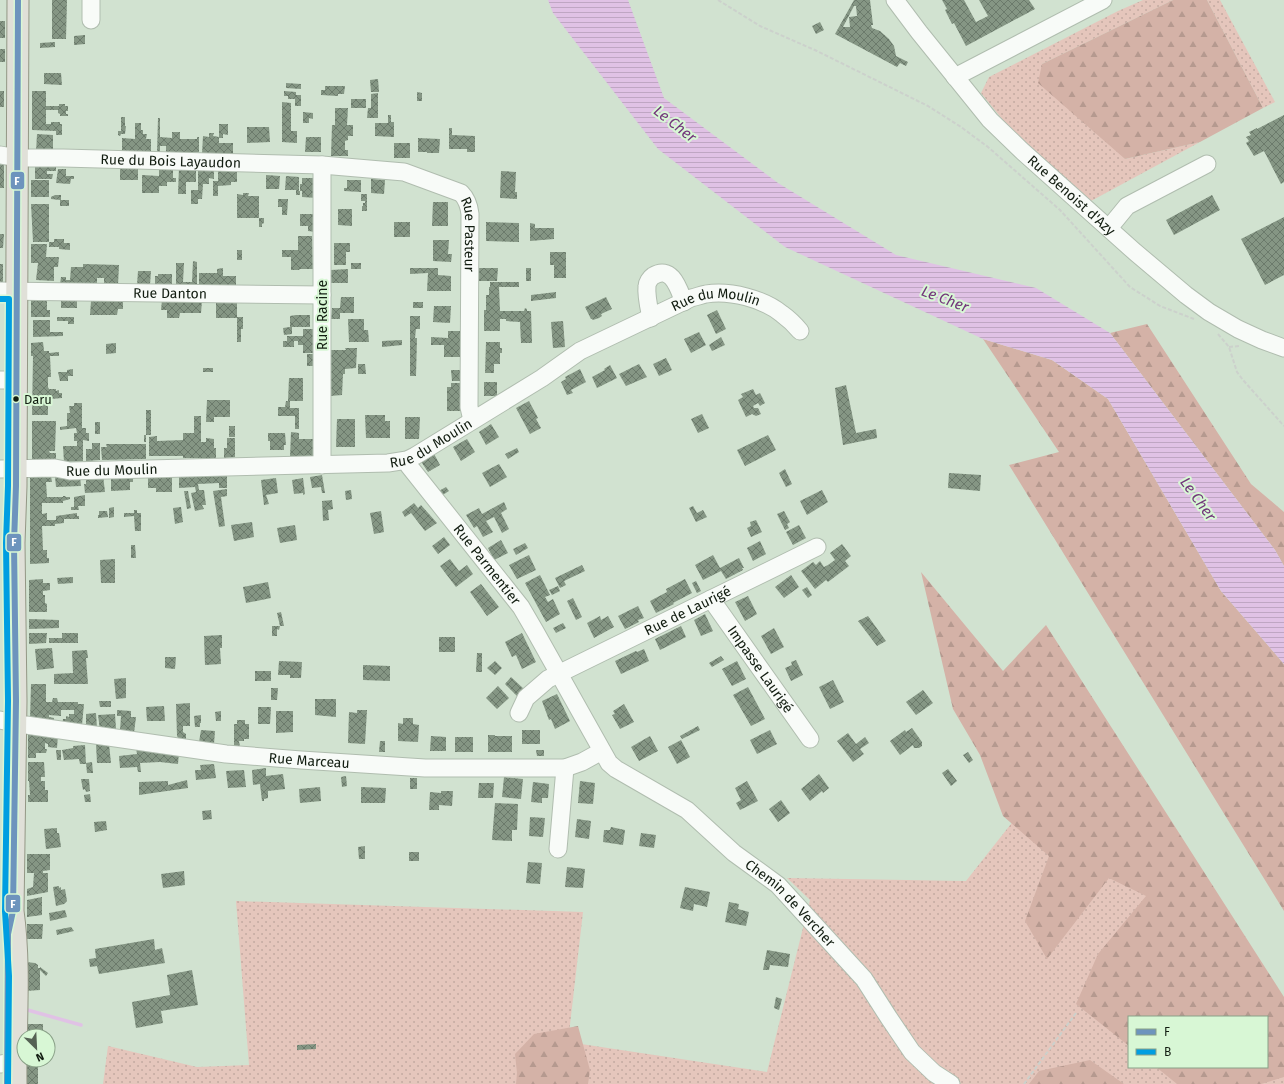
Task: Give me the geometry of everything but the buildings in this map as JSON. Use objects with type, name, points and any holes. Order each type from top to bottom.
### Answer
[{"type":"main road","points":[[9,1076],[8,934],[13,912],[10,728],[14,542],[8,470],[9,157],[18,0]]},
{"type":"street","points":[[91,0],[91,20]]},
{"type":"street","name":"Rue Benoist d'Azy","points":[[895,0],[955,77],[995,125],[1021,150],[1186,295],[1208,312],[1238,329],[1284,348]]},
{"type":"street","points":[[955,77],[1103,0]]},
{"type":"street","name":"Rue du Bois Layaudon","points":[[9,157],[322,165]]},
{"type":"street","points":[[1109,228],[1127,206],[1208,164]]},
{"type":"street","name":"Rue Racine","points":[[322,165],[322,465]]},
{"type":"street","name":"Rue Pasteur","points":[[322,165],[404,172],[461,193],[466,198],[469,205],[470,214],[469,407],[472,420]]},
{"type":"street","points":[[651,318],[647,285],[651,277],[659,273],[668,274],[675,280],[684,302]]},
{"type":"street","name":"Rue Danton","points":[[9,291],[322,295]]},
{"type":"street","name":"Rue du Moulin","points":[[8,470],[54,468],[70,472],[388,464],[406,460],[542,378],[580,352],[691,298],[707,294],[723,294],[746,297],[766,304],[777,310],[800,331]]},
{"type":"street","name":"Rue Parmentier","points":[[406,460],[409,466],[521,607],[602,751]]},
{"type":"street","name":"Rue de Laurigé","points":[[559,674],[816,547]]},
{"type":"street","name":"Impasse Laurigé","points":[[711,599],[810,739]]},
{"type":"street","points":[[519,713],[526,698],[548,679],[559,674]]},
{"type":"street","name":"Rue Marceau","points":[[10,728],[226,754],[425,768],[565,768],[582,762],[602,751]]},
{"type":"street","name":"Chemin de Vercher","points":[[602,751],[609,763],[616,769],[687,810],[734,853],[778,885],[864,979],[912,1052],[934,1073],[951,1084]]},
{"type":"street","points":[[558,849],[565,768]]},
{"type":"path","points":[[718,0],[760,26],[817,51],[928,106],[961,127],[988,147],[1060,210],[1130,287],[1160,306],[1174,310],[1198,321]]},
{"type":"path","points":[[1215,331],[1229,348],[1238,372],[1243,380],[1284,426]]},
{"type":"path","points":[[1024,1084],[1076,1013]]},
{"type":"shaded area","points":[[1143,0],[1173,0],[1042,64],[1125,159],[1200,142],[1091,201],[1011,130],[981,93],[989,77],[1118,11]]},
{"type":"shaded area","points":[[1207,0],[1220,0],[1275,102],[1263,108]]},
{"type":"shaded area","points":[[1022,810],[1171,878],[1129,1016],[1128,1016],[1128,1068],[1284,1067],[1284,1084],[103,1084],[108,1046],[197,1067],[249,1065],[236,901],[583,912],[568,1042],[767,1072],[810,900],[787,878],[966,881]]},
{"type":"green space","points":[[1173,0],[1207,0],[1263,108],[1200,142],[1125,159],[1038,83],[1042,64]]},
{"type":"green space","points":[[1147,324],[1251,484],[1284,512],[1284,566],[1275,550],[1110,333]]},
{"type":"green space","points":[[983,339],[1052,360],[1108,399],[1221,591],[1284,664],[1284,911],[1009,465],[1059,452]]},
{"type":"green space","points":[[921,572],[1003,671],[1046,625],[1284,997],[1284,1077],[1261,1084],[1177,1084],[1157,1068],[1268,1068],[1268,1016],[1128,1016],[1128,1045],[1076,1004],[1098,954],[1146,896],[1109,878],[1047,959],[1025,921],[1049,856],[1003,816],[980,755],[953,709]]},
{"type":"green space","points":[[578,1026],[590,1070],[588,1084],[516,1084],[517,1073],[515,1054],[534,1034]]},
{"type":"green space","points":[[1090,1060],[1124,1084],[1029,1084],[1039,1071]]},
{"type":"water","name":"Le Cher","points":[[548,0],[628,0],[664,98],[778,183],[896,255],[1036,288],[1110,333],[1275,550],[1284,566],[1284,664],[1221,591],[1108,399],[1052,360],[983,339],[785,247],[658,149],[553,13]]},
{"type":"waterway","points":[[24,1009],[81,1025]]},
{"type":"transit line","name":"F","points":[[7,1084],[8,934],[13,911],[16,701],[14,543],[16,486],[18,0]]},
{"type":"transit line","name":"B","points":[[0,299],[9,299],[8,486],[6,543],[8,701],[5,911],[9,976],[8,1084]]},
{"type":"place","name":"Daru","points":[[16,399]]}]
